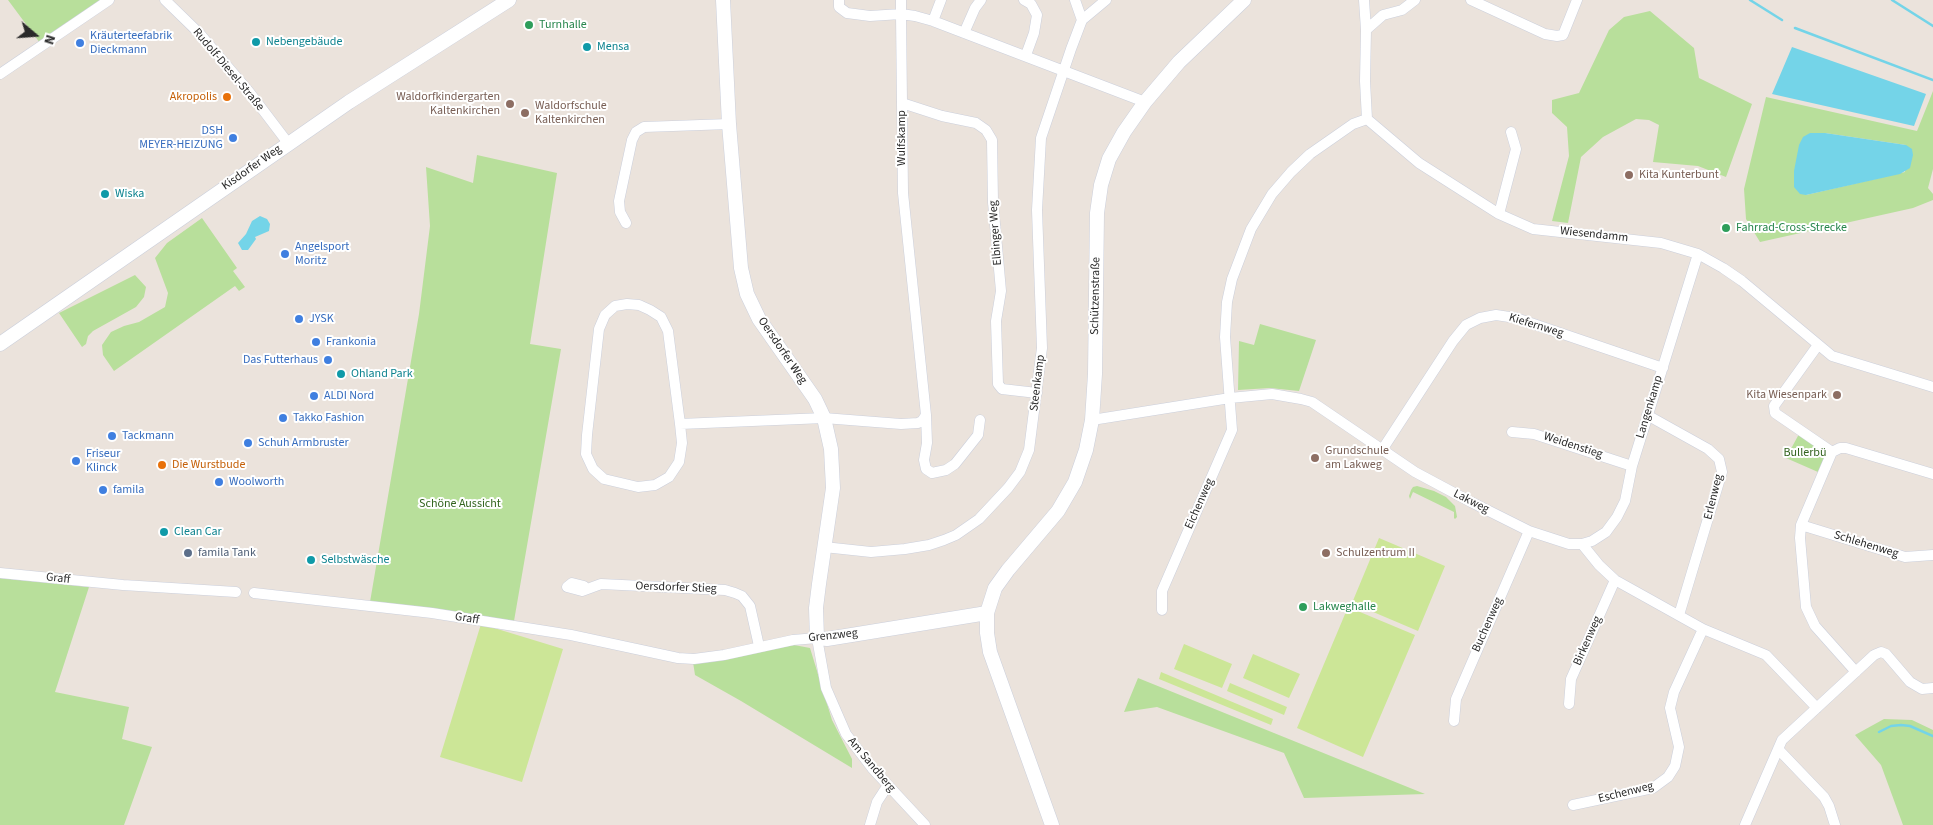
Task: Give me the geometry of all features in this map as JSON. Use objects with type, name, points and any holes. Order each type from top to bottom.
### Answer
[{"type":"street","points":[[0,74],[110,0]]},
{"type":"street","name":"Rudolf-Diesel-Straße","points":[[165,0],[200,34],[250,93],[288,144]]},
{"type":"street","name":"Kisdorfer Weg","points":[[0,344],[355,98],[509,0]]},
{"type":"street","name":"Oersdorfer Weg","points":[[723,0],[738,247],[747,294],[759,319],[815,399],[824,418],[832,449],[833,481],[816,608],[817,638]]},
{"type":"street","points":[[839,0],[839,7],[847,13],[854,15],[901,14],[933,21],[1146,102]]},
{"type":"street","name":"Wulfskamp","points":[[901,0],[903,193],[926,415],[928,443],[924,460],[926,469],[932,473],[946,470],[955,464],[978,435],[980,420]]},
{"type":"street","points":[[933,21],[941,0]]},
{"type":"street","points":[[964,33],[975,8],[981,0]]},
{"type":"street","points":[[1024,0],[1035,9],[1037,22],[1026,55]]},
{"type":"street","points":[[1075,0],[1082,20],[1106,0]]},
{"type":"street","name":"Schützenstraße","points":[[1052,825],[990,652],[987,633],[988,613],[995,588],[1058,512],[1075,482],[1086,450],[1092,420],[1095,374],[1097,213],[1101,185],[1108,159],[1124,132],[1179,62],[1244,0]]},
{"type":"street","points":[[1366,30],[1383,14],[1402,10],[1414,0]]},
{"type":"street","points":[[1471,0],[1545,34],[1557,36],[1563,35],[1577,0]]},
{"type":"street","points":[[1365,1],[1383,14]]},
{"type":"street","points":[[1365,1],[1367,119]]},
{"type":"street","name":"Steenkamp","points":[[824,547],[871,552],[921,546],[956,535],[979,519],[1020,472],[1029,450],[1042,348],[1037,210],[1041,138],[1082,20]]},
{"type":"street","name":"Elbinger Weg","points":[[902,103],[942,116],[976,123],[986,130],[992,140],[993,202],[1001,292],[996,321],[998,384],[1002,389],[1037,393]]},
{"type":"street","name":"Wiesendamm","points":[[1367,119],[1420,163],[1499,214],[1533,229],[1661,243],[1698,254],[1742,281],[1832,356],[1933,387]]},
{"type":"street","name":"Eichenweg","points":[[1162,610],[1162,590],[1232,430],[1225,336],[1227,302],[1232,279],[1250,229],[1272,194],[1310,154],[1353,124],[1367,119]]},
{"type":"street","points":[[626,223],[620,212],[619,201],[632,140],[636,132],[644,127],[730,124]]},
{"type":"street","points":[[1499,214],[1516,149],[1511,132]]},
{"type":"street","name":"Langenkamp","points":[[1582,544],[1606,532],[1617,517],[1625,501],[1632,466],[1698,254]]},
{"type":"street","points":[[638,305],[661,317],[668,331],[680,424],[682,443],[680,462],[670,477],[655,485],[638,487],[622,484],[604,479],[592,469],[586,454],[599,329],[605,315],[615,306],[638,305]]},
{"type":"street","name":"Kiefernweg","points":[[1382,450],[1452,341],[1466,326],[1480,318],[1496,314],[1516,318],[1663,368]]},
{"type":"street","points":[[1818,345],[1774,406],[1775,413],[1832,452]]},
{"type":"street","name":"Lakweg","points":[[1092,420],[1230,398],[1272,394],[1312,402],[1415,472],[1529,531],[1569,544],[1582,544]]},
{"type":"street","points":[[680,424],[824,418],[918,424],[926,415]]},
{"type":"street","name":"Erlenweg","points":[[1648,415],[1708,449],[1720,459],[1722,472],[1679,615]]},
{"type":"street","name":"Weidenstieg","points":[[1512,432],[1534,434],[1632,466]]},
{"type":"street","points":[[1856,672],[1814,626],[1806,607],[1800,538],[1801,525],[1832,452],[1840,448],[1846,448],[1933,474]]},
{"type":"street","name":"Schlehenweg","points":[[1801,525],[1905,557],[1933,555]]},
{"type":"street","name":"Buchenweg","points":[[1454,721],[1456,699],[1529,531]]},
{"type":"street","points":[[1582,544],[1599,565],[1615,580],[1703,629],[1766,655],[1817,708]]},
{"type":"street","name":"Graff","points":[[0,573],[124,585],[236,592]]},
{"type":"street","name":"Birkenweg","points":[[1569,704],[1571,679],[1615,580]]},
{"type":"street","name":"Oersdorfer Stieg","points":[[585,588],[601,584],[725,590],[735,593],[742,596],[750,606],[759,646]]},
{"type":"street","name":"Graff","points":[[254,593],[367,605],[490,622],[588,639],[678,658]]},
{"type":"street","name":"Grenzweg","points":[[678,658],[694,659],[724,655],[792,640],[827,638],[988,613]]},
{"type":"street","name":"Eschenweg","points":[[1573,805],[1653,788],[1668,777],[1675,766],[1679,747],[1670,708],[1674,692],[1703,629]]},
{"type":"street","name":"Am Sandberg","points":[[817,638],[826,688],[846,734],[888,785],[925,825]]},
{"type":"street","points":[[1745,825],[1782,740],[1874,655],[1881,652],[1886,654],[1910,682],[1922,688],[1933,688]]},
{"type":"street","points":[[1778,749],[1824,797],[1835,825]]},
{"type":"street","points":[[870,825],[877,802],[888,785]]},
{"type":"green space","points":[[8,0],[103,0],[40,43]]},
{"type":"green space","points":[[1650,11],[1694,48],[1699,78],[1752,104],[1726,177],[1698,166],[1653,162],[1659,125],[1649,120],[1636,119],[1603,137],[1581,157],[1568,223],[1552,221],[1569,156],[1567,127],[1552,113],[1552,100],[1579,93],[1609,30],[1624,17]]},
{"type":"green space","points":[[1933,91],[1933,169],[1928,188],[1933,194],[1933,200],[1913,208],[1760,242],[1746,219],[1744,189],[1766,97],[1917,131]],"holes":[[[1810,133],[1825,133],[1906,145],[1905,172],[1806,195]]]},
{"type":"green space","name":"Schöne Aussicht","points":[[477,155],[557,173],[530,344],[561,349],[514,621],[370,602],[419,314],[430,226],[426,167],[473,183]]},
{"type":"green space","points":[[202,218],[237,268],[233,271],[245,287],[239,291],[235,286],[114,371],[103,355],[102,345],[111,332],[139,322],[165,307],[168,293],[155,258],[167,243]]},
{"type":"green space","points":[[135,275],[146,287],[144,297],[136,307],[93,331],[88,336],[86,344],[82,347],[59,313]]},
{"type":"green space","points":[[1260,324],[1316,340],[1299,391],[1270,388],[1238,390],[1239,341],[1254,345]]},
{"type":"green space","name":"Bullerbü","points":[[1799,434],[1828,452],[1818,472],[1786,458]]},
{"type":"green space","points":[[1417,486],[1446,497],[1455,506],[1457,517],[1454,518],[1454,512],[1413,492],[1410,499],[1411,490]]},
{"type":"green space","points":[[1379,538],[1445,566],[1418,631],[1352,603]]},
{"type":"green space","points":[[0,578],[89,587],[55,692],[129,707],[122,739],[152,747],[124,825],[0,825]]},
{"type":"green space","points":[[1348,607],[1415,635],[1363,757],[1297,728]]},
{"type":"green space","points":[[481,624],[563,649],[522,782],[440,757]]},
{"type":"green space","points":[[1184,644],[1232,664],[1222,688],[1174,669]]},
{"type":"green space","points":[[794,645],[810,648],[832,720],[852,759],[852,768],[695,675],[693,662]]},
{"type":"green space","points":[[1253,654],[1300,674],[1289,698],[1243,678]]},
{"type":"green space","points":[[1161,672],[1273,719],[1271,725],[1159,679]]},
{"type":"green space","points":[[1138,678],[1425,794],[1304,798],[1284,753],[1157,707],[1124,712]]},
{"type":"green space","points":[[1230,683],[1287,707],[1284,715],[1227,691]]},
{"type":"green space","points":[[1884,719],[1912,720],[1933,730],[1933,825],[1903,825],[1881,765],[1855,735]]},
{"type":"water","points":[[1792,47],[1926,94],[1914,126],[1772,94]]},
{"type":"water","points":[[1810,133],[1825,133],[1906,145],[1912,149],[1913,155],[1910,168],[1900,174],[1806,195],[1800,194],[1794,187],[1794,171],[1799,145],[1803,137]]},
{"type":"water","points":[[260,216],[267,219],[270,224],[269,231],[255,237],[256,239],[248,250],[242,250],[238,243],[246,234],[252,221]]},
{"type":"waterway","points":[[1750,0],[1782,20]]},
{"type":"waterway","points":[[1892,0],[1933,26]]},
{"type":"waterway","points":[[1795,28],[1933,80]]},
{"type":"waterway","points":[[1879,732],[1891,726],[1901,725],[1910,726],[1933,736]]},
{"type":"place","name":"Turnhalle","points":[[529,25]]},
{"type":"place","name":"Nebengebäude","points":[[256,42]]},
{"type":"place","name":"Kräuterteefabrik Dieckmann","points":[[80,43]]},
{"type":"place","name":"Mensa","points":[[587,47]]},
{"type":"place","name":"Akropolis","points":[[227,97]]},
{"type":"place","name":"Waldorfkindergarten Kaltenkirchen","points":[[510,104]]},
{"type":"place","name":"Waldorfschule Kaltenkirchen","points":[[525,113]]},
{"type":"place","name":"DSH MEYER-HEIZUNG","points":[[233,138]]},
{"type":"place","name":"Kita Kunterbunt","points":[[1629,175]]},
{"type":"place","name":"Wiska","points":[[105,194]]},
{"type":"place","name":"Fahrrad-Cross-Strecke","points":[[1726,228]]},
{"type":"place","name":"Angelsport Moritz","points":[[285,254]]},
{"type":"place","name":"JYSK","points":[[299,319]]},
{"type":"place","name":"Frankonia","points":[[316,342]]},
{"type":"place","name":"Das Futterhaus","points":[[328,360]]},
{"type":"place","name":"Ohland Park","points":[[341,374]]},
{"type":"place","name":"Kita Wiesenpark","points":[[1837,395]]},
{"type":"place","name":"ALDI Nord","points":[[314,396]]},
{"type":"place","name":"Takko Fashion","points":[[283,418]]},
{"type":"place","name":"Tackmann","points":[[112,436]]},
{"type":"place","name":"Schuh Armbruster","points":[[248,443]]},
{"type":"place","name":"Grundschule am Lakweg","points":[[1315,458]]},
{"type":"place","name":"Friseur Klinck","points":[[76,461]]},
{"type":"place","name":"Die Wurstbude","points":[[162,465]]},
{"type":"place","name":"Woolworth","points":[[219,482]]},
{"type":"place","name":"famila","points":[[103,490]]},
{"type":"place","name":"Clean Car","points":[[164,532]]},
{"type":"place","name":"famila Tank","points":[[188,553]]},
{"type":"place","name":"Schulzentrum II","points":[[1326,553]]},
{"type":"place","name":"Selbstwäsche","points":[[311,560]]},
{"type":"place","name":"Lakweghalle","points":[[1303,607]]}]
